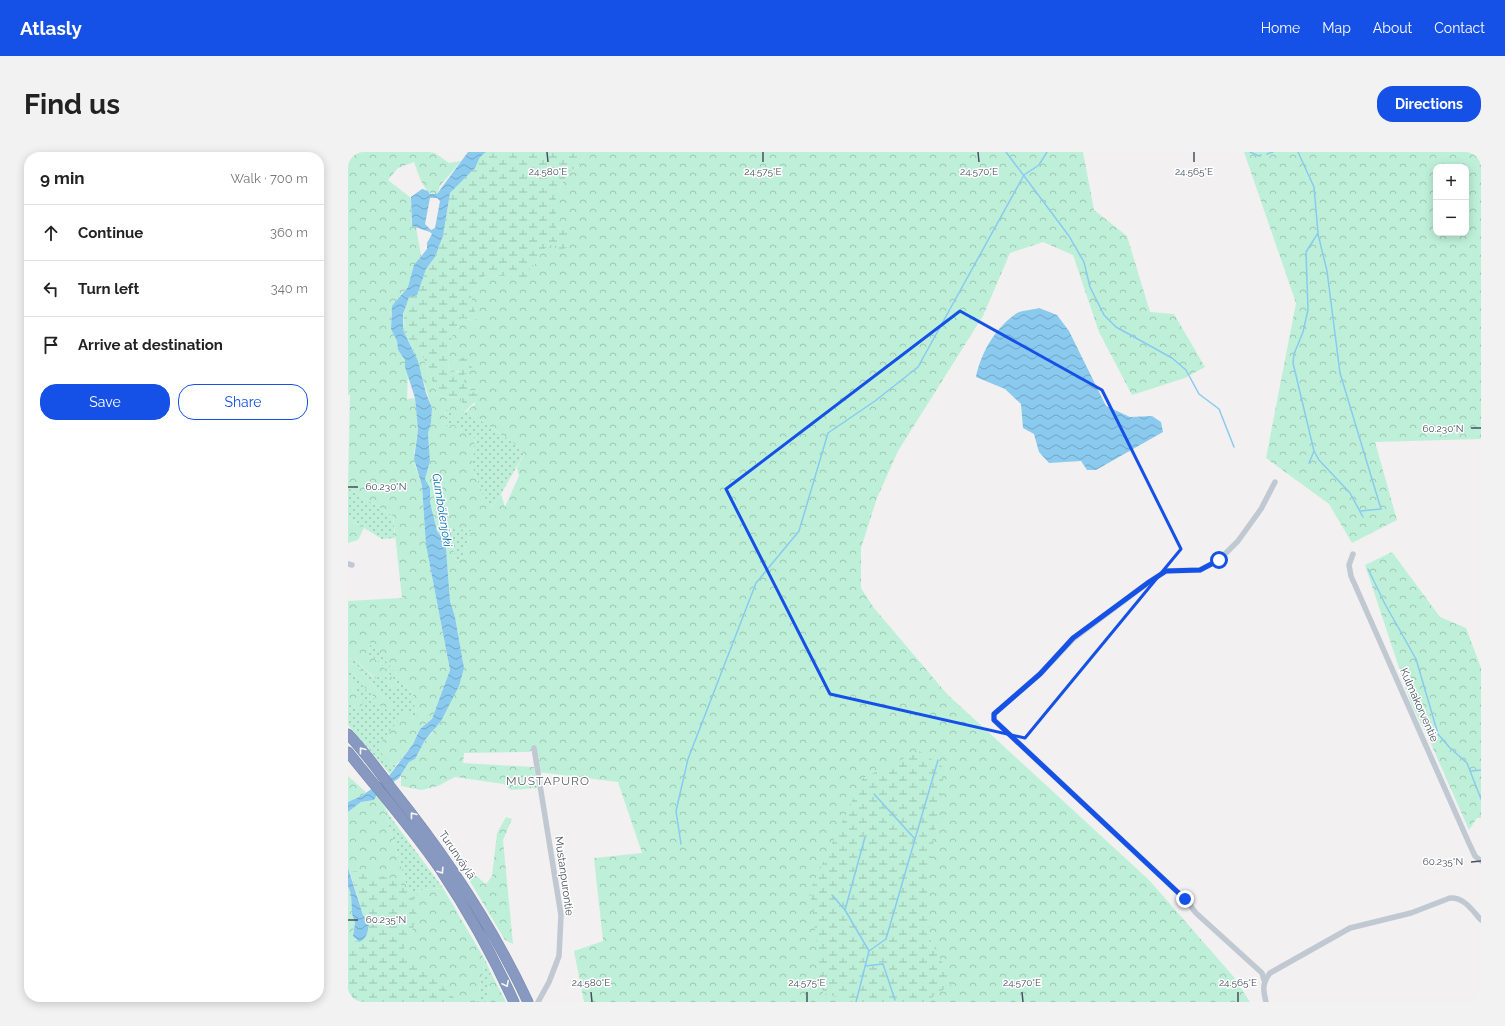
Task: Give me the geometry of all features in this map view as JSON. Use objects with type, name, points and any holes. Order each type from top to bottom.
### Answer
[{"type":"highway","name":"Turunväylä","points":[[348,734],[399,797],[449,863],[498,943],[528,1002]]},
{"type":"highway","name":"Turunväylä","points":[[348,752],[440,870],[477,930],[514,1002]]},
{"type":"highway","points":[[498,943],[534,1002]]},
{"type":"street","points":[[1266,1002],[1263,990],[1264,980],[1262,973],[1196,913],[1185,899],[994,720],[994,714],[1040,674],[1073,638],[1149,582],[1166,571],[1200,570],[1219,560],[1238,541],[1275,482]]},
{"type":"street","name":"Kulmakorventie","points":[[1353,554],[1349,565],[1351,576],[1468,841],[1475,856],[1481,861]]},
{"type":"street","name":"Mustanpurontie","points":[[534,748],[561,915],[559,956],[549,982],[538,1002]]},
{"type":"street","points":[[1264,980],[1270,973],[1279,967],[1300,957],[1350,928],[1412,913],[1450,898],[1461,899],[1481,920]]},
{"type":"highlighted area","points":[[960,311],[1102,390],[1181,549],[1025,738],[830,694],[726,489]]},
{"type":"green space","points":[[348,152],[429,152],[435,153],[449,163],[461,161],[440,186],[437,194],[428,192],[425,188],[414,162],[398,168],[388,180],[411,198],[412,226],[416,227],[421,255],[413,271],[408,287],[402,293],[391,313],[391,329],[397,341],[398,350],[405,360],[408,373],[407,399],[415,398],[418,430],[414,453],[415,465],[422,486],[426,545],[450,670],[432,719],[420,729],[413,744],[396,765],[389,763],[377,747],[406,711],[412,719],[416,715],[413,694],[370,642],[369,655],[378,661],[386,670],[400,687],[399,689],[392,687],[385,675],[380,674],[376,679],[354,658],[349,659],[349,663],[357,666],[383,697],[388,698],[394,703],[390,711],[378,704],[371,692],[366,690],[363,682],[348,669],[348,601],[402,598],[393,516],[351,490],[348,484],[350,395],[348,395]]},
{"type":"green space","points":[[482,152],[586,152],[579,166],[570,171],[556,193],[556,227],[567,232],[568,247],[556,252],[556,246],[550,245],[541,252],[534,266],[530,266],[528,282],[524,283],[511,274],[502,276],[484,276],[471,295],[473,307],[478,317],[474,321],[462,318],[452,337],[448,365],[450,372],[459,372],[459,356],[467,359],[473,369],[464,375],[464,386],[472,386],[470,391],[472,393],[477,389],[477,392],[484,394],[463,413],[461,398],[443,397],[437,393],[421,352],[414,352],[403,330],[404,307],[409,297],[417,292],[426,269],[435,257],[443,236],[450,193],[475,168]]},
{"type":"green space","points":[[586,152],[1083,152],[1094,210],[1127,236],[1150,312],[1174,314],[1205,367],[1185,378],[1132,395],[1099,332],[1073,255],[1043,242],[1010,253],[983,316],[898,451],[877,498],[861,548],[861,588],[874,608],[947,694],[1149,880],[1233,976],[1250,1002],[584,1002],[574,951],[603,941],[594,858],[642,853],[618,782],[538,772],[534,749],[529,752],[464,753],[463,763],[534,767],[537,788],[511,790],[504,784],[455,777],[438,786],[421,790],[401,786],[401,775],[409,762],[415,759],[425,740],[432,733],[463,661],[455,617],[450,601],[446,548],[443,539],[437,531],[430,502],[430,488],[425,479],[430,461],[428,433],[431,423],[432,408],[414,352],[421,352],[437,393],[443,397],[461,398],[463,413],[460,414],[459,420],[454,420],[448,404],[445,414],[446,426],[453,425],[475,438],[472,466],[483,496],[492,506],[501,494],[505,507],[519,476],[517,468],[524,454],[518,446],[467,411],[475,404],[477,389],[473,393],[470,391],[471,387],[464,386],[464,375],[469,370],[450,372],[448,358],[450,344],[462,318],[474,321],[471,295],[484,276],[502,276],[511,274],[518,279],[530,266],[534,266],[541,252],[550,245],[556,246],[556,252],[567,232],[556,227],[556,193],[570,171],[579,166]],"holes":[[[448,529],[472,530],[462,557],[456,561]]]},
{"type":"green space","points":[[1244,152],[1481,152],[1481,439],[1375,442],[1397,520],[1352,543],[1329,504],[1266,458],[1296,303]]},
{"type":"green space","points":[[448,403],[460,414],[467,411],[518,446],[524,454],[501,494],[492,506],[483,496],[472,466],[475,439],[446,426],[445,415]]},
{"type":"green space","points":[[348,484],[351,490],[393,516],[395,538],[382,539],[348,518]]},
{"type":"green space","points":[[348,518],[364,528],[358,540],[348,543]]},
{"type":"green space","points":[[448,528],[472,530],[462,557],[456,561]]},
{"type":"green space","points":[[1392,552],[1440,617],[1466,628],[1481,668],[1481,818],[1477,818],[1469,830],[1428,737],[1411,704],[1365,565]]},
{"type":"green space","points":[[370,641],[413,694],[416,715],[412,719],[406,712],[389,763],[396,765],[390,774],[348,725],[348,704],[358,708],[352,690],[355,686],[348,679],[348,669],[363,682],[366,690],[371,692],[373,698],[388,698],[383,697],[357,666],[349,663],[349,659],[354,658],[375,679],[380,674],[385,675],[392,687],[400,687],[382,665],[369,655]]},
{"type":"green space","points":[[348,679],[355,686],[352,690],[364,703],[358,708],[348,704]]},
{"type":"green space","points":[[919,751],[945,768],[928,877],[930,939],[953,983],[925,1002],[854,1002],[823,993],[810,890],[863,778]]},
{"type":"green space","points":[[348,776],[367,793],[348,802]]},
{"type":"green space","points":[[377,796],[382,802],[407,887],[414,899],[420,890],[443,888],[485,960],[477,1002],[348,1002],[348,886],[351,894],[352,914],[355,923],[353,933],[356,941],[369,923],[348,868],[348,812],[361,802],[374,800]]},
{"type":"green space","points":[[382,802],[389,815],[443,888],[420,890],[414,900],[407,887]]},
{"type":"green space","points":[[506,817],[512,819],[503,840],[513,944],[505,940],[468,878],[469,870],[486,884],[492,876],[497,833]]},
{"type":"green space","points":[[356,871],[374,874],[390,879],[402,885],[411,893],[415,904],[416,916],[412,932],[403,950],[418,967],[431,974],[458,1002],[348,1002],[348,945],[356,941],[367,919],[363,915],[350,872]]},
{"type":"green space","points":[[485,960],[491,973],[486,1002],[477,1002]]},
{"type":"green space","points":[[491,973],[506,1002],[486,1002]]},
{"type":"water","points":[[468,152],[486,152],[480,157],[475,168],[450,193],[443,236],[435,257],[426,269],[417,295],[409,297],[403,314],[403,330],[418,361],[426,393],[432,408],[431,423],[428,433],[430,461],[425,479],[430,488],[430,502],[437,531],[443,539],[446,548],[450,601],[455,617],[464,668],[459,686],[441,721],[425,740],[415,759],[409,762],[399,778],[378,793],[374,800],[361,802],[348,812],[348,802],[363,795],[388,777],[413,744],[420,729],[432,719],[450,670],[426,545],[422,486],[414,459],[418,430],[415,398],[405,367],[405,360],[398,350],[397,341],[391,329],[392,306],[408,287],[414,265],[427,249],[427,243],[432,234],[412,226],[411,197],[422,189],[428,191],[430,194],[437,194]],"holes":[[[430,198],[437,198],[440,201],[435,228],[431,230],[425,224]]]},
{"type":"water","points":[[1039,308],[1057,315],[1069,331],[1106,406],[1130,417],[1152,416],[1161,422],[1163,432],[1096,470],[1087,470],[1081,461],[1049,463],[1039,452],[1034,434],[1023,428],[1021,404],[1005,389],[976,377],[978,368],[990,341],[1002,325],[1017,313]]},
{"type":"water","points":[[348,868],[363,915],[369,923],[368,932],[362,941],[359,942],[353,936],[355,923],[352,914],[351,894],[348,886]]},
{"type":"waterway","points":[[1006,152],[1069,236],[1084,262],[1090,287],[1104,315],[1116,327],[1172,358],[1186,370],[1199,394],[1219,409],[1234,447]]},
{"type":"waterway","points":[[681,844],[676,811],[688,759],[756,583],[799,531],[828,433],[875,401],[918,367],[1024,175],[1039,165],[1047,152]]},
{"type":"waterway","points":[[1250,152],[1259,156],[1261,155]]},
{"type":"waterway","points":[[1267,154],[1273,152]]},
{"type":"waterway","points":[[1298,152],[1314,187],[1318,233],[1306,252],[1308,310],[1303,332],[1294,354],[1293,363],[1314,451],[1319,460],[1350,493],[1363,517]]},
{"type":"waterway","points":[[1318,234],[1327,271],[1340,373],[1381,509],[1360,511]]},
{"type":"waterway","points":[[1309,463],[1314,451]]},
{"type":"waterway","points":[[1368,569],[1385,604],[1416,659],[1438,734],[1450,748],[1467,763],[1481,799]]},
{"type":"waterway","points":[[869,951],[886,939],[938,760]]},
{"type":"waterway","points":[[1471,771],[1481,770]]},
{"type":"waterway","points":[[874,794],[915,839]]},
{"type":"waterway","points":[[845,910],[865,837]]},
{"type":"waterway","points":[[832,895],[845,910],[869,951]]},
{"type":"waterway","points":[[856,1002],[869,951]]},
{"type":"waterway","points":[[865,966],[883,964],[895,1000]]},
{"type":"district","name":"MUSTAPURO","points":[[548,781]]},
{"type":"route","points":[[1185,899],[994,720],[994,714],[1040,674],[1073,638],[1149,582],[1166,571],[1200,570],[1219,560]]},
{"type":"water label","name":"Gumbölenjoki","points":[[442,510]]}]
